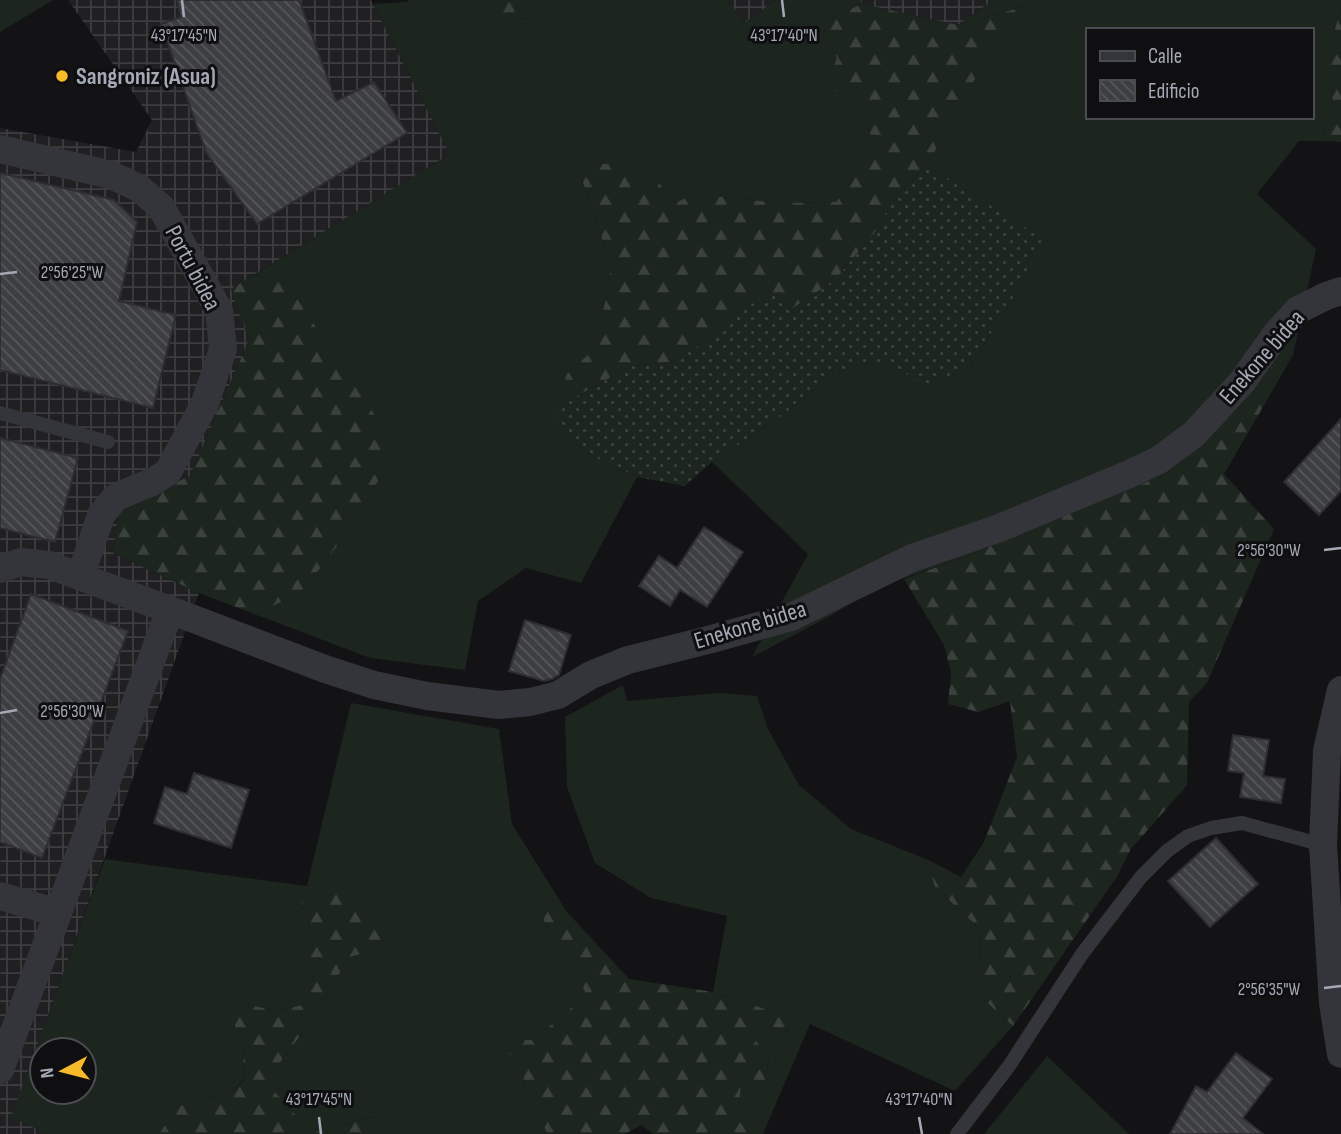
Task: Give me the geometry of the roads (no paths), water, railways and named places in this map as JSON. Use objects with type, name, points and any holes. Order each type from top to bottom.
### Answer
[{"type":"street","name":"Portu bidea","points":[[0,149],[111,175],[139,188],[161,206],[219,310],[223,349],[205,403],[168,472],[116,497],[101,515],[81,575]]},
{"type":"street","name":"Enekone bidea","points":[[0,569],[21,562],[49,565],[374,685],[427,696],[499,705],[530,702],[558,695],[592,675],[628,660],[791,617],[912,558],[997,529],[1159,460],[1194,434],[1242,382],[1277,333],[1298,310],[1341,291]]},
{"type":"street","points":[[0,1070],[170,610]]},
{"type":"street","points":[[1341,690],[1327,751],[1323,845],[1333,1003],[1341,1054]]},
{"type":"street","points":[[0,896],[58,913]]},
{"type":"lane","points":[[0,413],[108,442]]},
{"type":"lane","points":[[957,1134],[1009,1066],[1082,954],[1141,877],[1167,851],[1188,836],[1211,828],[1242,823],[1323,845]]},
{"type":"place","name":"Sangroniz (Asua)","points":[[62,76]]}]
